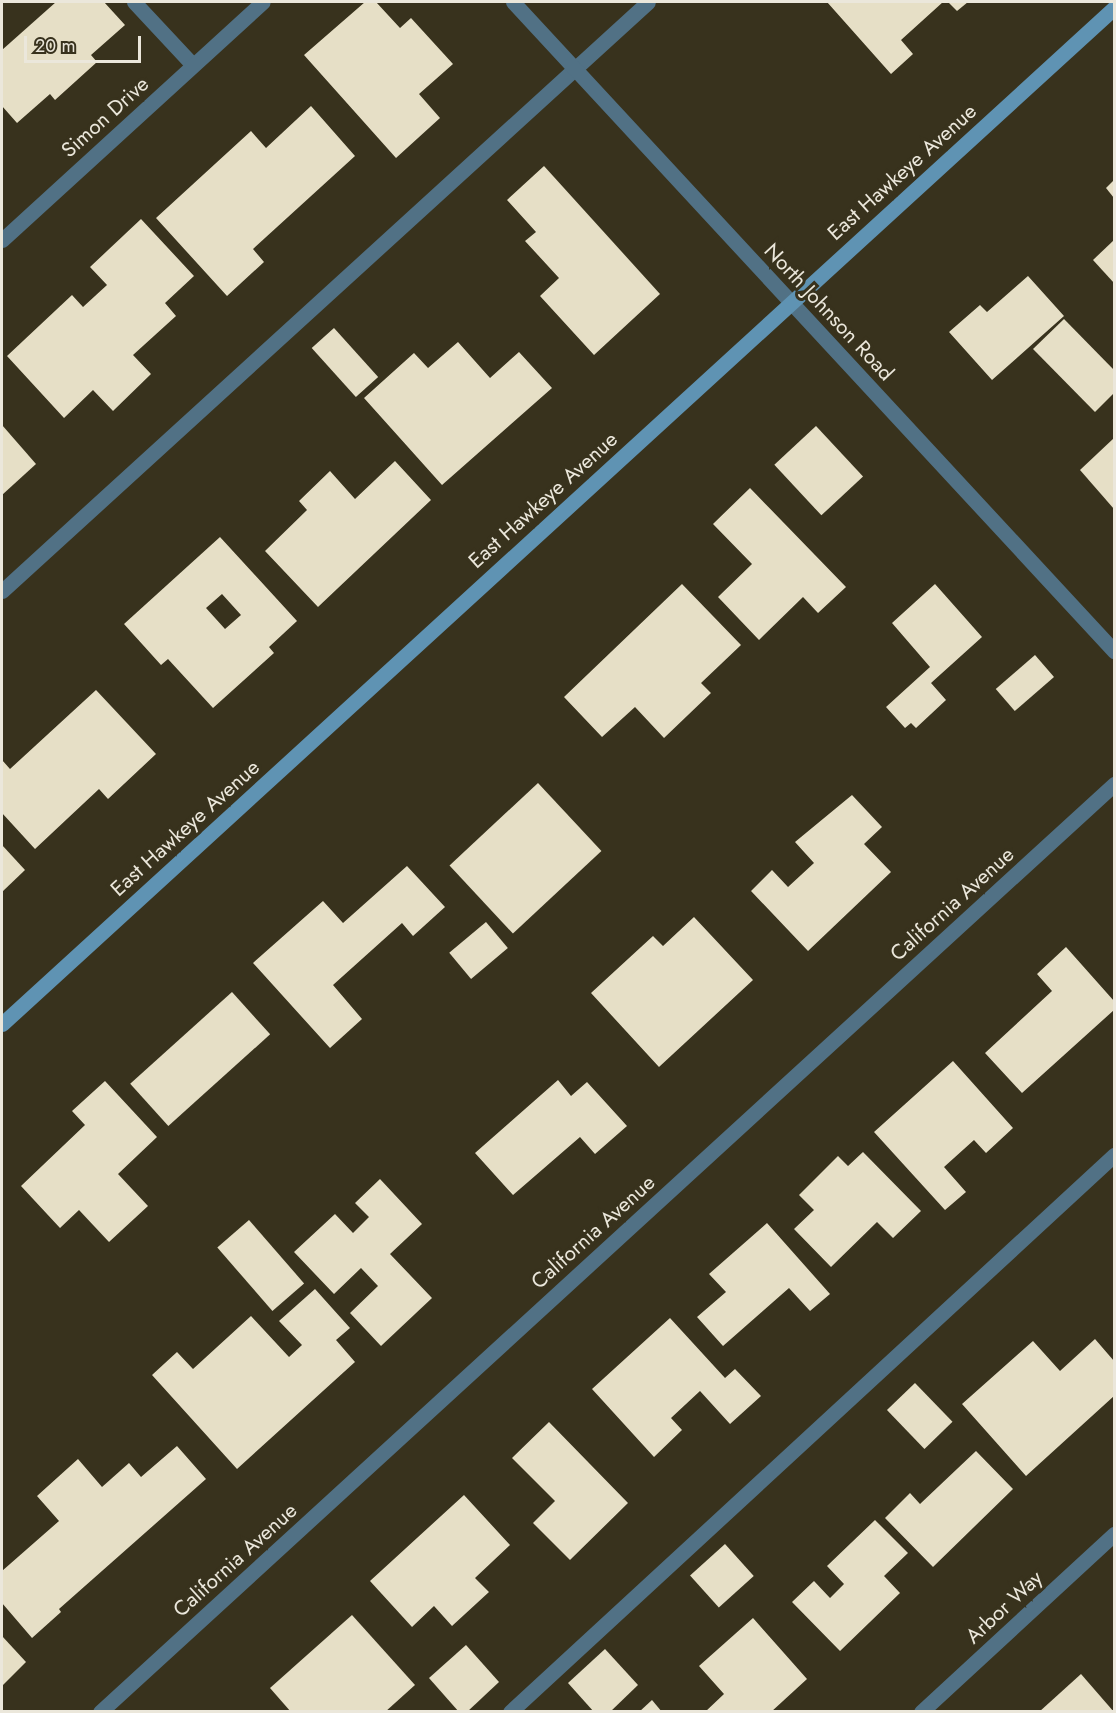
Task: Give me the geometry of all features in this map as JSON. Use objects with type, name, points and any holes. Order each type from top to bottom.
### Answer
[{"type":"street","points":[[134,2],[193,65]]},
{"type":"street","name":"Simon Drive","points":[[2,239],[263,2]]},
{"type":"street","name":"North Johnson Road","points":[[513,2],[1114,651]]},
{"type":"street","points":[[2,591],[648,2]]},
{"type":"street","name":"East Hawkeye Avenue","points":[[2,1024],[1114,8]]},
{"type":"street","name":"California Avenue","points":[[100,1712],[1114,784]]},
{"type":"street","points":[[510,1712],[1114,1155]]},
{"type":"street","name":"Arbor Way","points":[[921,1712],[1114,1534]]},
{"type":"building","points":[[56,2],[104,2],[125,25],[91,55],[97,62],[55,100],[50,94],[17,123],[2,106],[2,50]]},
{"type":"building","points":[[365,2],[376,2],[400,28],[411,18],[453,64],[419,94],[440,118],[396,158],[304,55]]},
{"type":"building","points":[[827,2],[943,2],[901,40],[913,54],[891,74]]},
{"type":"building","points":[[948,2],[968,2],[957,11]]},
{"type":"building","points":[[311,106],[355,156],[253,249],[264,262],[227,296],[156,218],[251,131],[266,148]]},
{"type":"building","points":[[544,166],[660,294],[594,355],[540,296],[559,278],[525,241],[536,232],[507,200]]},
{"type":"building","points":[[1114,180],[1114,198],[1106,188]]},
{"type":"building","points":[[141,219],[194,276],[165,303],[176,316],[133,355],[151,374],[113,411],[93,390],[64,418],[7,356],[72,295],[83,307],[107,285],[90,267]]},
{"type":"building","points":[[1114,240],[1114,283],[1093,260]]},
{"type":"building","points":[[1028,276],[1064,316],[992,380],[949,332],[980,305],[987,312]]},
{"type":"building","points":[[1064,319],[1114,370],[1114,393],[1095,412],[1033,349]]},
{"type":"building","points":[[334,328],[378,377],[356,397],[312,348]]},
{"type":"building","points":[[458,342],[490,378],[519,352],[552,388],[442,485],[364,398],[414,353],[428,368]]},
{"type":"building","points":[[2,425],[36,464],[2,495]]},
{"type":"building","points":[[816,426],[863,476],[821,515],[774,465]]},
{"type":"building","points":[[1114,438],[1114,509],[1080,470]]},
{"type":"building","points":[[395,461],[431,500],[318,607],[265,551],[307,510],[299,501],[330,471],[355,499]]},
{"type":"building","points":[[750,488],[846,587],[818,613],[803,597],[759,640],[718,597],[752,564],[713,524]]},
{"type":"building","points":[[220,537],[297,621],[269,647],[274,653],[213,708],[168,659],[161,665],[124,624]],"holes":[[[222,594],[241,615],[225,629],[206,608]]]},
{"type":"building","points":[[682,584],[741,645],[701,683],[711,693],[664,738],[635,707],[602,737],[564,697]]},
{"type":"building","points":[[935,584],[982,637],[931,683],[946,700],[916,728],[911,723],[905,728],[886,707],[930,667],[892,623]]},
{"type":"building","points":[[1035,655],[1054,677],[1015,711],[996,689]]},
{"type":"building","points":[[96,690],[156,754],[108,799],[99,789],[35,849],[2,813],[2,760],[10,769]]},
{"type":"building","points":[[538,783],[601,851],[513,934],[450,866]]},
{"type":"building","points":[[852,795],[882,827],[864,844],[891,872],[808,951],[751,891],[772,870],[788,887],[814,863],[795,842]]},
{"type":"building","points":[[2,845],[25,870],[2,892]]},
{"type":"building","points":[[407,866],[445,907],[413,936],[402,923],[333,985],[362,1019],[330,1048],[253,963],[323,901],[343,923]]},
{"type":"building","points":[[694,917],[753,980],[659,1067],[591,993],[653,936],[663,946]]},
{"type":"building","points":[[486,922],[508,948],[471,979],[449,953]]},
{"type":"building","points":[[1066,947],[1114,1001],[1114,1010],[1022,1093],[985,1053],[1052,991],[1037,974]]},
{"type":"building","points":[[232,992],[270,1034],[168,1126],[130,1084]]},
{"type":"building","points":[[953,1061],[1013,1128],[986,1153],[974,1140],[944,1167],[966,1192],[945,1210],[874,1132]]},
{"type":"building","points":[[558,1080],[571,1096],[587,1082],[627,1126],[595,1154],[580,1137],[513,1195],[475,1153]]},
{"type":"building","points":[[105,1081],[157,1137],[118,1174],[148,1206],[109,1242],[79,1210],[60,1228],[21,1186],[85,1125],[72,1111]]},
{"type":"building","points":[[863,1152],[921,1211],[893,1238],[877,1222],[831,1267],[794,1229],[814,1210],[799,1195],[838,1156],[848,1166]]},
{"type":"building","points":[[380,1179],[422,1224],[390,1254],[432,1298],[381,1346],[350,1313],[378,1286],[361,1268],[334,1294],[294,1252],[335,1214],[353,1233],[369,1217],[355,1203]]},
{"type":"building","points":[[249,1220],[304,1283],[272,1311],[217,1248]]},
{"type":"building","points":[[767,1223],[830,1294],[810,1311],[789,1288],[723,1346],[697,1317],[726,1292],[709,1274]]},
{"type":"building","points":[[315,1289],[350,1328],[336,1340],[355,1362],[237,1469],[152,1375],[177,1352],[193,1369],[251,1316],[289,1357],[302,1345],[279,1321]]},
{"type":"building","points":[[670,1318],[725,1378],[735,1369],[761,1396],[730,1424],[700,1391],[671,1418],[682,1430],[654,1457],[592,1389]]},
{"type":"building","points":[[1095,1339],[1114,1361],[1114,1396],[1026,1476],[962,1404],[1033,1341],[1060,1371]]},
{"type":"building","points":[[915,1383],[953,1422],[924,1449],[887,1410]]},
{"type":"building","points":[[549,1422],[628,1503],[570,1560],[533,1523],[555,1501],[512,1458]]},
{"type":"building","points":[[177,1446],[206,1479],[59,1609],[61,1612],[32,1638],[2,1603],[2,1571],[59,1521],[37,1496],[78,1459],[102,1487],[129,1463],[141,1477]]},
{"type":"building","points":[[976,1451],[1013,1489],[933,1567],[885,1518],[910,1493],[920,1504]]},
{"type":"building","points":[[464,1495],[510,1545],[475,1578],[489,1592],[452,1626],[434,1606],[412,1627],[370,1581]]},
{"type":"building","points":[[875,1520],[908,1553],[884,1576],[900,1593],[840,1651],[792,1602],[814,1581],[830,1598],[844,1584],[827,1566]]},
{"type":"building","points":[[725,1544],[754,1576],[719,1607],[690,1575]]},
{"type":"building","points":[[352,1615],[415,1685],[385,1712],[291,1712],[270,1688]]},
{"type":"building","points":[[753,1618],[807,1679],[771,1712],[705,1712],[724,1694],[699,1666]]},
{"type":"building","points":[[2,1636],[26,1662],[2,1686]]},
{"type":"building","points":[[466,1645],[499,1682],[467,1712],[459,1712],[429,1678]]},
{"type":"building","points":[[605,1649],[638,1685],[610,1712],[594,1712],[568,1683]]},
{"type":"building","points":[[1081,1674],[1114,1712],[1039,1712]]},
{"type":"building","points":[[652,1700],[662,1712],[639,1712]]}]
